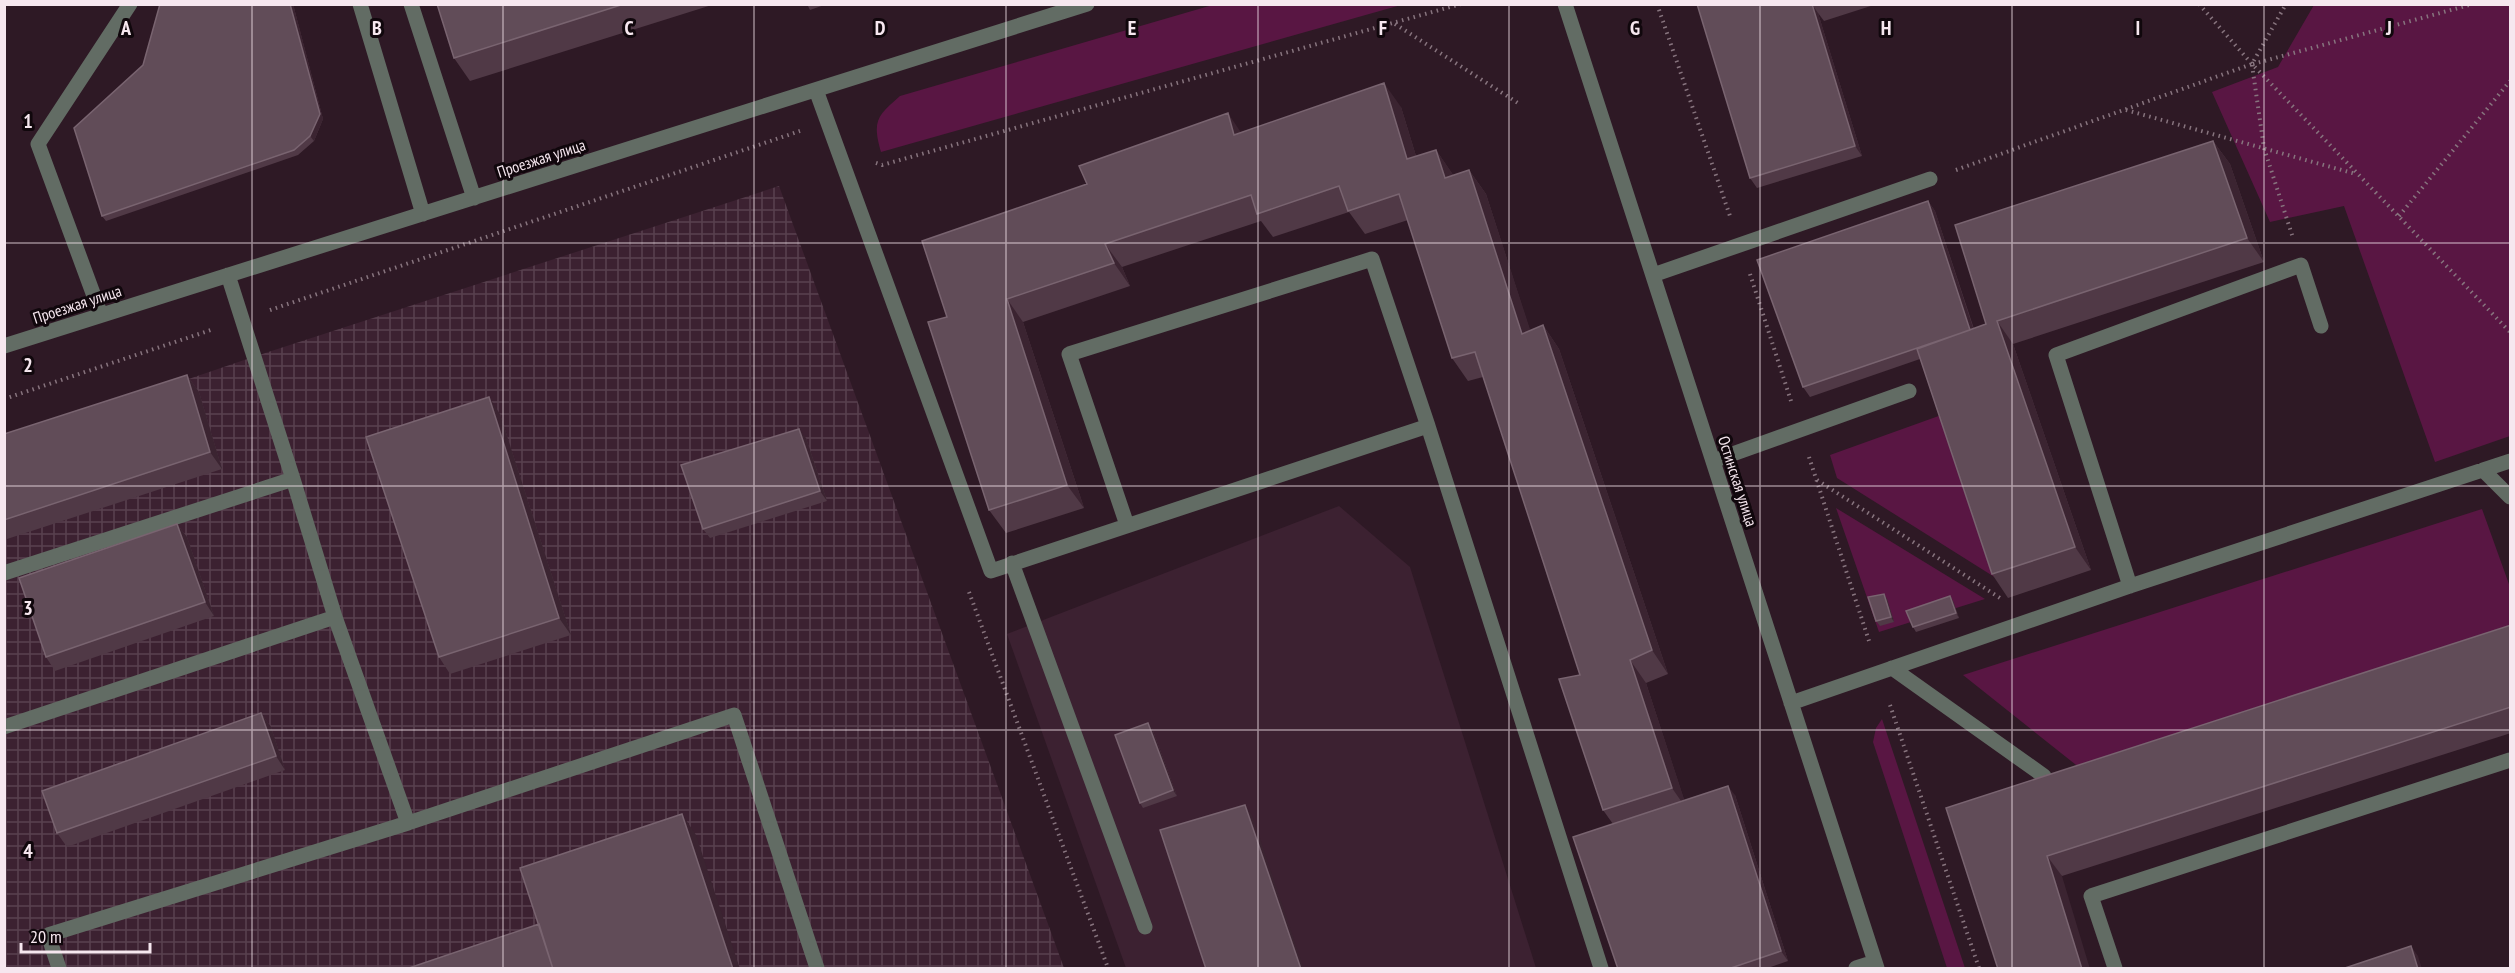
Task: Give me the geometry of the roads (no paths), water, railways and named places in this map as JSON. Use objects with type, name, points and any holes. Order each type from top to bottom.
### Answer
[{"type":"street","points":[[101,315],[38,144],[130,4]]},
{"type":"street","points":[[360,4],[423,214]]},
{"type":"street","points":[[411,4],[474,198]]},
{"type":"street","name":"Проезжая улица","points":[[4,346],[816,90],[1042,11],[1087,4]]},
{"type":"street","name":"Остинская улица","points":[[1566,4],[1876,965]]},
{"type":"street","points":[[816,90],[991,571],[1428,426]]},
{"type":"street","points":[[1653,275],[1930,179]]},
{"type":"street","points":[[1127,525],[1069,354],[1372,259],[1428,426],[1601,969]]},
{"type":"street","points":[[2130,586],[2056,356],[2301,265],[2321,326]]},
{"type":"street","points":[[228,275],[244,319],[335,617],[408,823]]},
{"type":"street","points":[[1713,461],[1909,391]]},
{"type":"street","points":[[1791,703],[2130,586],[2511,461]]},
{"type":"street","points":[[2483,470],[2511,497]]},
{"type":"street","points":[[4,573],[293,479]]},
{"type":"street","points":[[1012,563],[1145,927]]},
{"type":"street","points":[[4,727],[335,617]]},
{"type":"street","points":[[1886,670],[2044,776]]},
{"type":"street","points":[[59,969],[48,935],[408,823],[734,715],[817,969]]},
{"type":"street","points":[[2115,969],[2091,896],[2511,760]]},
{"type":"street","points":[[1856,969],[1876,965]]}]
